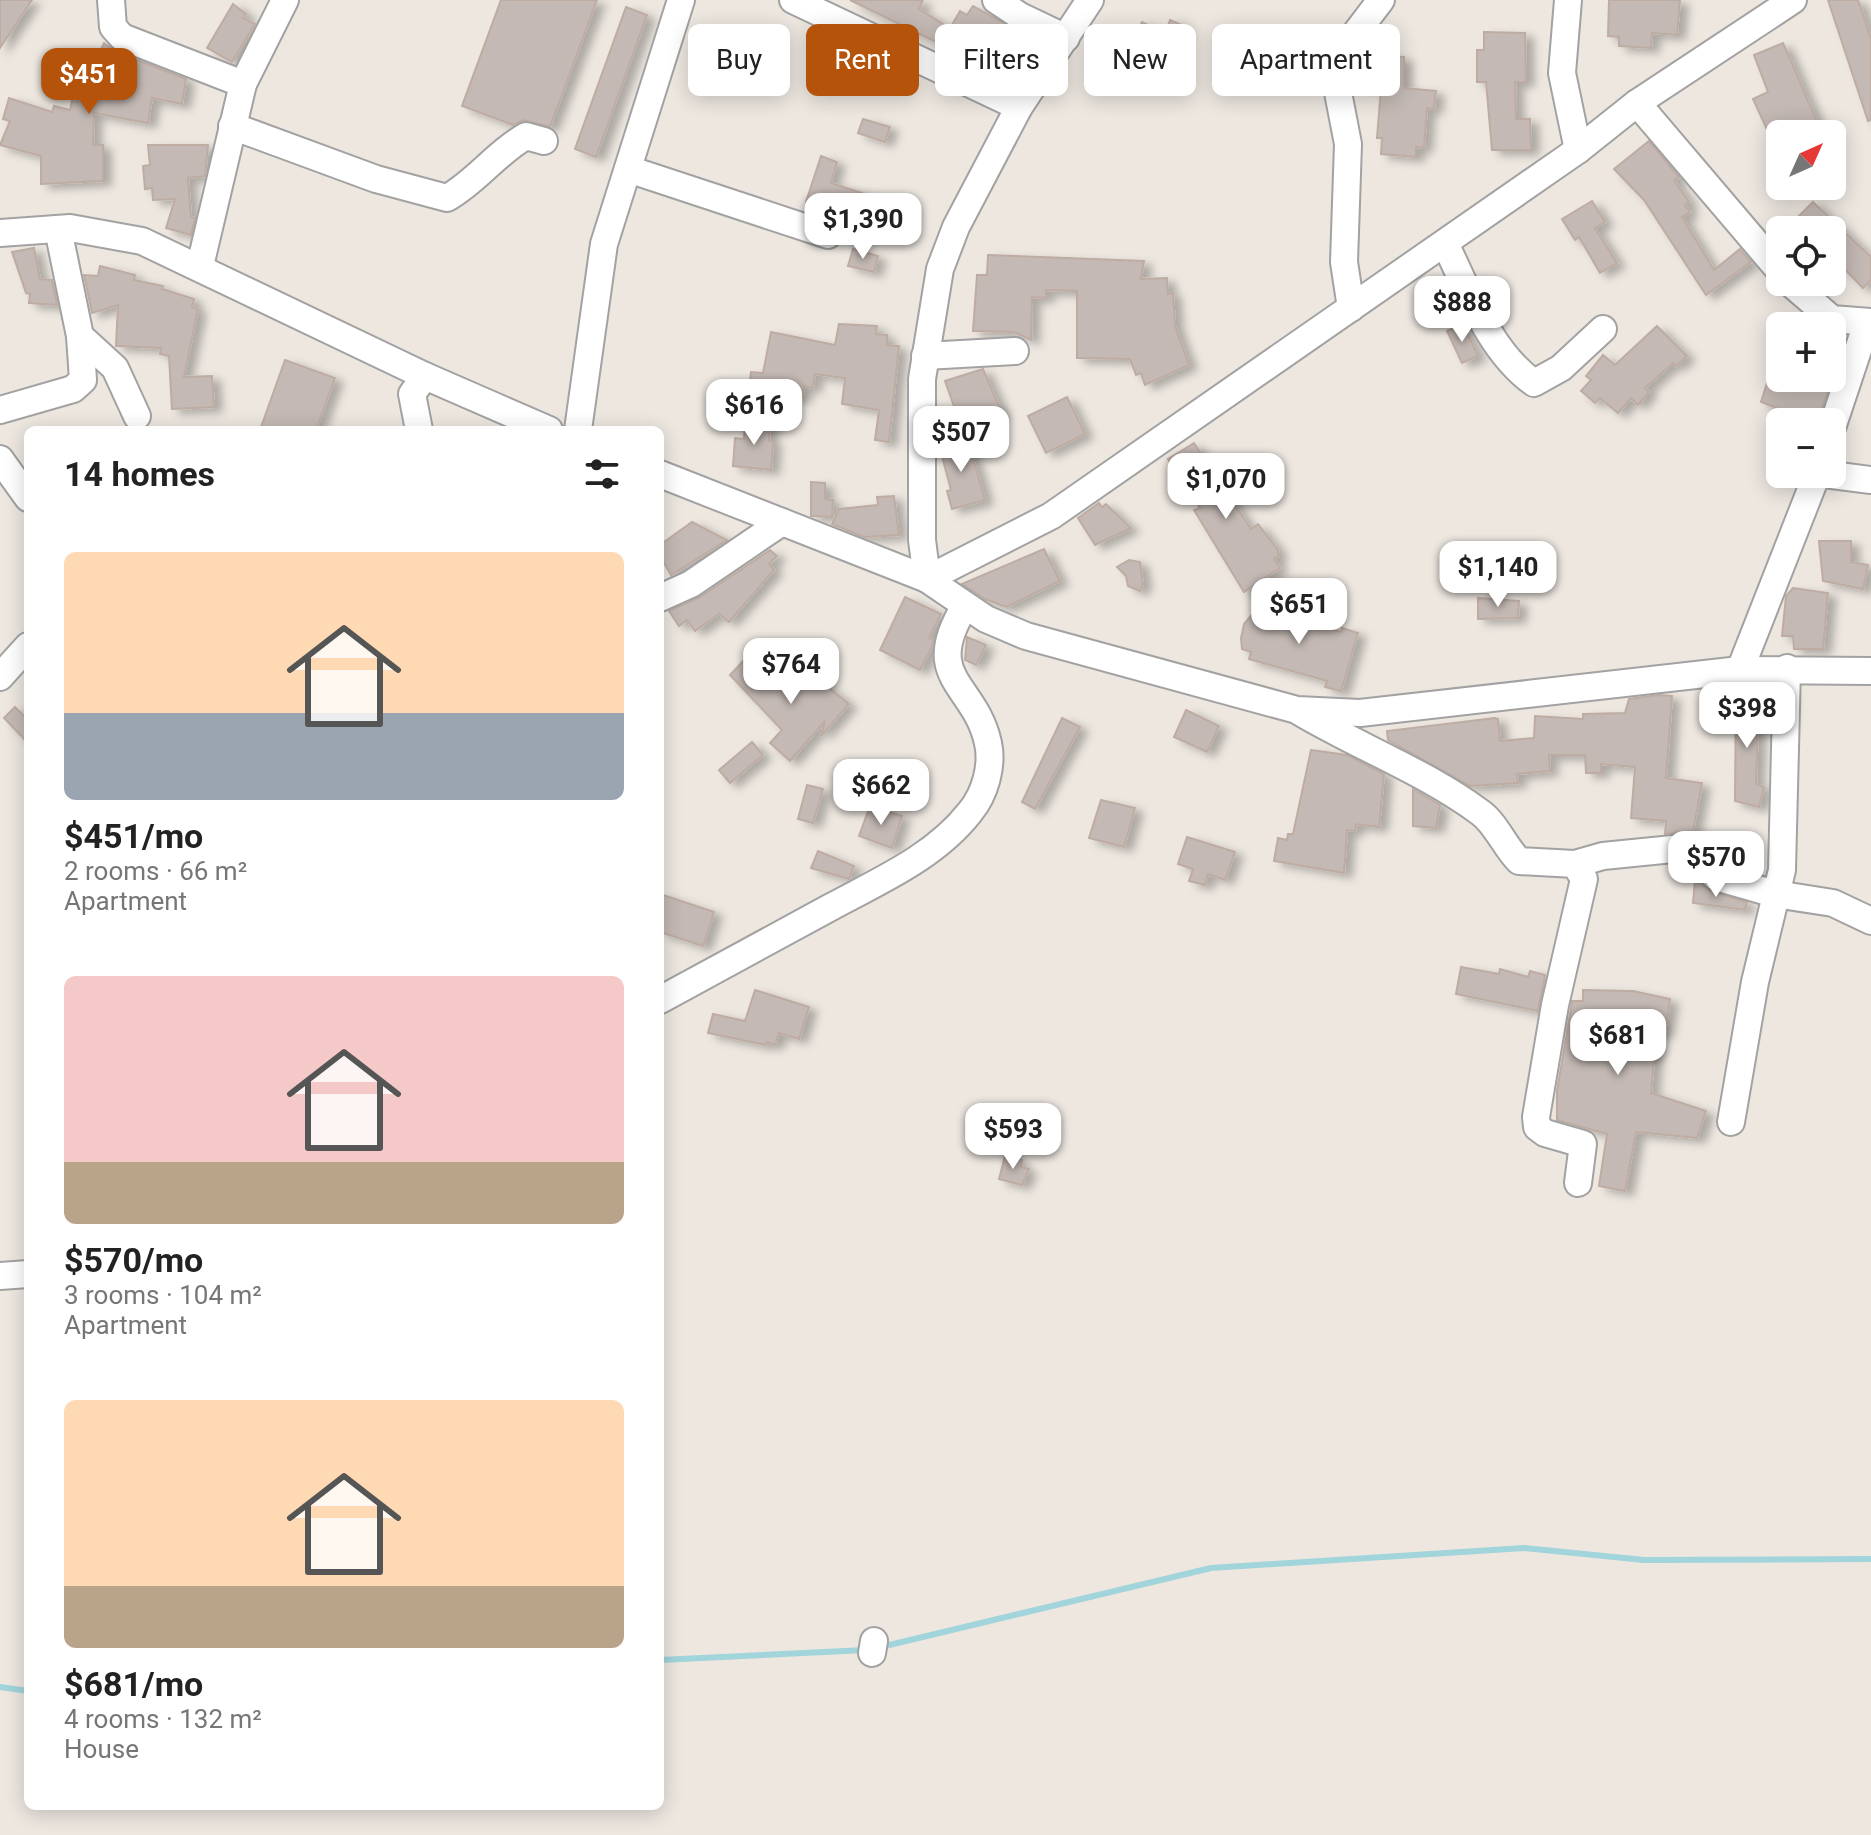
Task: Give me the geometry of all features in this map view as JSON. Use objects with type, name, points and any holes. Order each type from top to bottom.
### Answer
[{"type":"street","points":[[111,0],[113,27],[122,37],[243,84]]},
{"type":"street","points":[[200,266],[243,84],[285,0]]},
{"type":"street","points":[[579,426],[604,244],[681,0]]},
{"type":"street","points":[[793,0],[1019,107]]},
{"type":"street","points":[[996,0],[1037,24]]},
{"type":"street","points":[[1068,35],[1090,0]]},
{"type":"street","points":[[1351,308],[1344,262],[1348,144],[1336,82],[1338,63],[1346,46],[1381,0]]},
{"type":"street","points":[[1568,0],[1562,73],[1578,150]]},
{"type":"street","points":[[927,579],[1051,516],[1578,150],[1637,103],[1793,0]]},
{"type":"street","points":[[927,579],[922,540],[925,356],[940,269],[956,227],[1026,96]]},
{"type":"street","points":[[1637,103],[1766,255]]},
{"type":"street","points":[[232,126],[376,179],[447,198],[482,175],[513,143],[526,136],[544,141]]},
{"type":"street","points":[[628,169],[828,235]]},
{"type":"street","points":[[0,410],[73,389],[83,380],[80,336],[58,229]]},
{"type":"street","points":[[0,233],[58,229],[142,241],[200,266],[425,376],[540,426]]},
{"type":"street","points":[[1445,243],[1480,314],[1514,369],[1534,383],[1561,368],[1603,329]]},
{"type":"street","points":[[1805,296],[1832,319],[1869,322],[1839,408]]},
{"type":"street","points":[[80,336],[115,368],[137,416]]},
{"type":"street","points":[[925,356],[1015,351]]},
{"type":"street","points":[[418,426],[412,394],[425,376]]},
{"type":"street","points":[[0,459],[24,492]]},
{"type":"street","points":[[664,476],[927,579],[965,606],[1026,636],[1297,710],[1360,713],[1740,670],[1871,671]]},
{"type":"street","points":[[1846,477],[1871,480]]},
{"type":"street","points":[[1740,670],[1812,488]]},
{"type":"street","points":[[664,596],[691,584],[782,522]]},
{"type":"street","points":[[664,998],[892,876],[971,812],[987,775],[989,750],[985,731],[952,680],[947,654],[953,627],[965,606]]},
{"type":"street","points":[[0,677],[24,650]]},
{"type":"street","points":[[1731,1122],[1755,982],[1782,870],[1787,668]]},
{"type":"street","points":[[1297,710],[1442,788],[1484,815],[1503,845],[1519,861],[1575,864],[1603,856],[1703,846],[1710,856],[1710,874],[1775,894],[1833,903],[1871,921]]},
{"type":"street","points":[[1575,864],[1584,879],[1555,1005],[1536,1117],[1537,1127],[1545,1133],[1583,1144],[1578,1183]]},
{"type":"street","points":[[0,1276],[24,1274]]},
{"type":"building","points":[[0,0],[32,0],[0,48]]},
{"type":"building","points":[[501,0],[597,0],[550,127],[524,120],[513,125],[462,106]]},
{"type":"building","points":[[850,0],[923,0],[919,9],[943,24],[935,24],[935,42],[919,34],[919,24],[899,24]]},
{"type":"building","points":[[1609,0],[1680,0],[1677,35],[1652,33],[1651,48],[1619,46],[1619,37],[1608,36]]},
{"type":"building","points":[[1828,0],[1858,0],[1871,38],[1871,120],[1868,121]]},
{"type":"building","points":[[233,4],[246,14],[243,18],[255,24],[232,62],[207,48]]},
{"type":"building","points":[[973,6],[1005,24],[952,24],[960,11],[967,15]]},
{"type":"building","points":[[626,7],[647,15],[596,157],[575,149]]},
{"type":"building","points":[[1484,32],[1525,33],[1526,82],[1515,82],[1516,119],[1530,119],[1531,150],[1492,150],[1486,82],[1477,82],[1477,50],[1484,50]]},
{"type":"building","points":[[104,43],[116,52],[186,79],[182,104],[152,98],[148,123],[94,113],[93,145],[103,145],[103,181],[41,184],[41,156],[0,145],[10,121],[3,119],[9,98],[52,112],[54,106],[70,110],[72,101],[77,102],[86,70],[91,72]]},
{"type":"building","points":[[1783,43],[1816,120],[1766,120],[1766,127],[1753,99],[1768,92],[1754,55]]},
{"type":"building","points":[[1400,57],[1404,57],[1404,88],[1436,91],[1434,109],[1427,108],[1424,148],[1416,147],[1416,157],[1381,154],[1382,138],[1377,138],[1380,96],[1400,96]]},
{"type":"building","points":[[863,119],[890,127],[885,142],[858,133]]},
{"type":"building","points":[[1649,141],[1679,177],[1674,180],[1689,202],[1685,205],[1690,212],[1682,217],[1714,270],[1740,249],[1751,262],[1706,295],[1644,200],[1614,169]]},
{"type":"building","points":[[148,145],[208,145],[205,176],[188,178],[191,217],[195,218],[191,235],[166,228],[175,199],[153,200],[152,188],[145,189],[143,166],[150,165]]},
{"type":"building","points":[[821,156],[837,162],[831,183],[862,193],[854,219],[806,202]]},
{"type":"building","points":[[1592,201],[1605,222],[1595,228],[1617,263],[1600,273],[1579,237],[1575,240],[1562,219]]},
{"type":"building","points":[[1813,202],[1828,216],[1799,216]]},
{"type":"building","points":[[1846,233],[1871,257],[1871,280],[1863,288],[1846,270]]},
{"type":"building","points":[[34,248],[40,279],[52,280],[57,305],[29,303],[30,294],[26,293],[12,252]]},
{"type":"building","points":[[853,249],[878,256],[874,272],[848,266]]},
{"type":"building","points":[[988,255],[1144,261],[1141,279],[1167,278],[1168,294],[1173,293],[1175,326],[1189,365],[1145,385],[1141,373],[1136,375],[1130,359],[1077,358],[1077,291],[1046,290],[1046,298],[1032,297],[1031,340],[1014,332],[973,331],[977,275],[987,275]]},
{"type":"building","points":[[100,266],[135,275],[134,280],[163,286],[162,289],[194,299],[192,307],[198,309],[184,377],[212,376],[214,407],[172,409],[169,356],[160,354],[161,348],[116,346],[118,305],[92,313],[84,275],[98,276]]},
{"type":"building","points":[[839,324],[877,326],[876,334],[887,335],[887,345],[899,346],[889,442],[875,440],[879,410],[842,404],[845,378],[815,374],[813,388],[804,386],[803,398],[749,390],[751,372],[763,373],[771,332],[835,345]]},
{"type":"building","points":[[1463,324],[1478,356],[1462,363],[1447,331]]},
{"type":"building","points":[[1657,326],[1687,356],[1676,366],[1673,363],[1645,388],[1649,392],[1638,405],[1631,398],[1618,413],[1600,398],[1595,403],[1581,391],[1591,380],[1586,376],[1603,355],[1615,365]]},
{"type":"building","points":[[285,360],[335,378],[317,426],[261,426]]},
{"type":"building","points":[[983,369],[1002,413],[951,430],[945,412],[955,409],[945,381]]},
{"type":"building","points":[[1766,386],[1766,392],[1827,392],[1822,408],[1777,408],[1761,402]]},
{"type":"building","points":[[1067,397],[1085,434],[1046,453],[1028,416]]},
{"type":"building","points":[[745,421],[770,423],[769,441],[773,441],[771,470],[733,466],[735,438],[744,439]]},
{"type":"building","points":[[967,438],[985,500],[952,509],[947,491],[951,490],[939,445]]},
{"type":"building","points":[[1194,443],[1251,529],[1258,524],[1278,550],[1279,555],[1274,559],[1280,568],[1244,592],[1194,510],[1200,508],[1168,459]]},
{"type":"building","points":[[811,482],[825,483],[825,499],[833,500],[832,517],[811,516]]},
{"type":"building","points":[[894,496],[899,535],[864,537],[832,524],[839,509],[878,505],[877,497]]},
{"type":"building","points":[[1099,503],[1102,507],[1106,504],[1131,528],[1095,545],[1078,518]]},
{"type":"building","points":[[692,522],[727,540],[671,575],[664,563],[664,542]]},
{"type":"building","points":[[1819,541],[1851,541],[1851,562],[1868,565],[1863,589],[1823,581]]},
{"type":"building","points":[[1044,549],[1060,581],[1006,607],[985,599],[962,584]]},
{"type":"building","points":[[770,550],[777,556],[769,564],[774,570],[729,622],[719,614],[695,631],[687,620],[679,626],[669,611],[700,597]]},
{"type":"building","points":[[1129,560],[1140,562],[1143,584],[1140,591],[1128,586],[1126,576],[1117,567]]},
{"type":"building","points":[[1793,588],[1828,593],[1823,649],[1794,649],[1793,636],[1782,636],[1786,596]]},
{"type":"building","points":[[905,597],[941,614],[929,638],[934,640],[932,647],[920,670],[880,650]]},
{"type":"building","points":[[1478,598],[1519,601],[1518,618],[1478,619]]},
{"type":"building","points":[[1260,605],[1278,610],[1277,614],[1341,632],[1342,628],[1358,633],[1341,691],[1325,687],[1327,681],[1249,659],[1251,652],[1242,649],[1241,638],[1244,624]]},
{"type":"building","points":[[967,637],[986,645],[976,665],[965,660]]},
{"type":"building","points":[[747,657],[788,695],[804,668],[849,704],[821,736],[825,721],[790,761],[770,743],[782,730],[730,675]]},
{"type":"building","points":[[1736,693],[1759,693],[1756,784],[1764,787],[1759,807],[1735,801]]},
{"type":"building","points":[[1672,696],[1666,778],[1702,783],[1693,831],[1665,834],[1666,821],[1631,818],[1635,767],[1601,764],[1601,773],[1586,773],[1585,755],[1549,755],[1550,771],[1517,774],[1518,783],[1470,786],[1388,740],[1387,731],[1495,718],[1498,719],[1500,741],[1534,738],[1535,716],[1583,719],[1583,714],[1625,713],[1629,699]]},
{"type":"building","points":[[15,707],[24,716],[24,739],[4,718]]},
{"type":"building","points":[[1186,710],[1219,726],[1207,752],[1174,737]]},
{"type":"building","points":[[1062,718],[1080,727],[1035,809],[1022,802]]},
{"type":"building","points":[[752,742],[763,755],[730,783],[719,770]]},
{"type":"building","points":[[1311,750],[1347,755],[1384,774],[1379,827],[1356,824],[1355,831],[1347,830],[1344,873],[1274,861],[1278,838],[1287,840],[1288,834],[1293,834]]},
{"type":"building","points":[[807,785],[823,789],[813,823],[798,819]]},
{"type":"building","points":[[1413,789],[1440,805],[1436,828],[1413,826]]},
{"type":"building","points":[[1101,800],[1135,808],[1124,847],[1089,838]]},
{"type":"building","points":[[870,806],[902,816],[892,848],[859,836]]},
{"type":"building","points":[[1187,837],[1235,852],[1225,880],[1208,874],[1205,885],[1189,881],[1193,869],[1178,864]]},
{"type":"building","points":[[818,851],[854,866],[849,879],[811,868]]},
{"type":"building","points":[[1695,881],[1712,892],[1747,902],[1745,910],[1693,903]]},
{"type":"building","points":[[664,895],[714,912],[703,946],[664,933]]},
{"type":"building","points":[[1461,967],[1499,974],[1500,969],[1528,977],[1530,971],[1545,975],[1538,1011],[1456,994]]},
{"type":"building","points":[[755,990],[809,1007],[799,1039],[779,1033],[775,1045],[767,1042],[766,1045],[708,1033],[713,1014],[745,1021]]},
{"type":"building","points":[[1583,990],[1633,991],[1670,999],[1665,1033],[1659,1032],[1656,1038],[1651,1093],[1706,1111],[1697,1138],[1636,1132],[1625,1191],[1599,1186],[1607,1134],[1557,1120],[1557,1091],[1572,1001],[1583,1001]]},
{"type":"building","points":[[1005,1156],[1022,1160],[1021,1167],[1029,1169],[1022,1185],[999,1179]]},
{"type":"waterway","points":[[881,1647],[1211,1568],[1524,1548],[1644,1560],[1871,1559]]},
{"type":"waterway","points":[[664,1660],[866,1650]]},
{"type":"waterway","points":[[0,1687],[24,1690]]}]
